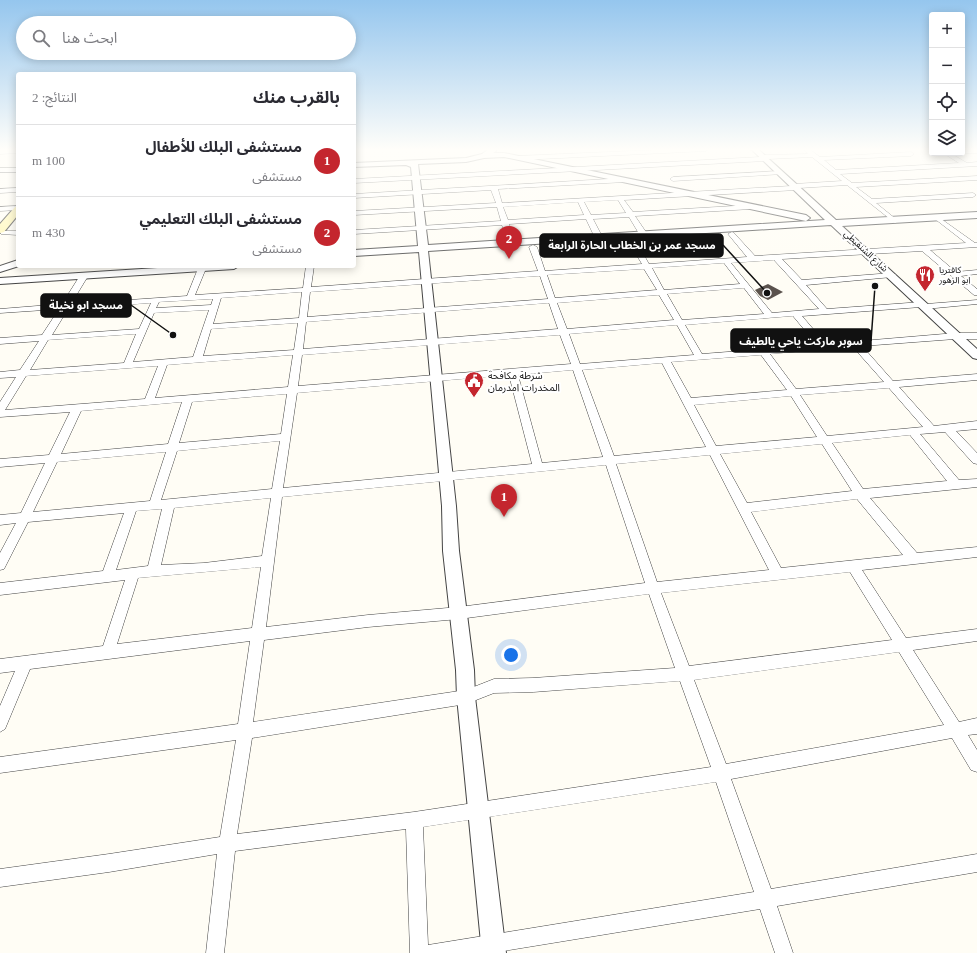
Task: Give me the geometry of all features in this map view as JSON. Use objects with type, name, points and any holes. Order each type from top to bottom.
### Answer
[{"type":"main road","points":[[2,231],[16,211]]},
{"type":"main road","points":[[2,231],[16,219]]},
{"type":"street","points":[[418,193],[446,476],[450,551],[459,613],[465,670],[466,697],[493,948]]},
{"type":"street","points":[[496,193],[512,244]]},
{"type":"street","points":[[356,213],[679,193]]},
{"type":"street","points":[[687,193],[836,223]]},
{"type":"street","name":"شارع الشنقيطي","points":[[802,193],[977,355]]},
{"type":"street","points":[[862,193],[895,221]]},
{"type":"street","points":[[938,193],[943,197]]},
{"type":"street","points":[[871,201],[975,196]]},
{"type":"street","points":[[620,198],[644,235]]},
{"type":"street","points":[[580,200],[599,238]]},
{"type":"street","points":[[356,232],[751,207]]},
{"type":"street","points":[[0,209],[16,208]]},
{"type":"street","points":[[356,253],[533,247],[630,238],[644,235],[977,215]]},
{"type":"street","points":[[938,218],[975,245]]},
{"type":"street","points":[[356,258],[423,251],[599,238],[732,234],[836,223]]},
{"type":"street","points":[[2,231],[16,233]]},
{"type":"street","points":[[732,234],[753,259]]},
{"type":"street","points":[[630,238],[699,356]]},
{"type":"street","points":[[0,311],[776,257],[975,245]]},
{"type":"street","points":[[533,247],[784,953]]},
{"type":"street","points":[[924,248],[977,293]]},
{"type":"street","points":[[776,257],[825,311]]},
{"type":"street","points":[[726,261],[770,315]]},
{"type":"street","points":[[0,269],[16,264]]},
{"type":"street","points":[[0,276],[122,268]]},
{"type":"street","points":[[0,281],[189,268]]},
{"type":"street","points":[[190,298],[202,268]]},
{"type":"street","points":[[215,953],[228,844],[245,731],[247,705],[310,268]]},
{"type":"street","points":[[954,274],[977,272]]},
{"type":"street","points":[[799,283],[892,275]]},
{"type":"street","points":[[0,410],[84,276]]},
{"type":"street","points":[[208,327],[746,286]]},
{"type":"street","points":[[197,360],[218,296]]},
{"type":"street","points":[[127,365],[156,300]]},
{"type":"street","points":[[0,375],[795,313],[977,302]]},
{"type":"street","points":[[152,311],[214,307]]},
{"type":"street","points":[[795,313],[824,347]]},
{"type":"street","points":[[0,341],[142,331]]},
{"type":"street","points":[[0,414],[699,356],[957,336],[977,336]]},
{"type":"street","points":[[855,344],[931,429]]},
{"type":"street","points":[[763,351],[793,392],[823,440],[860,494],[914,559]]},
{"type":"street","points":[[665,359],[778,574]]},
{"type":"street","points":[[149,402],[164,362]]},
{"type":"street","points":[[513,372],[538,468]]},
{"type":"street","points":[[688,402],[977,377]]},
{"type":"street","points":[[154,506],[188,399]]},
{"type":"street","points":[[0,565],[25,517],[77,408]]},
{"type":"street","points":[[0,520],[977,425]]},
{"type":"street","points":[[948,428],[977,460]]},
{"type":"street","points":[[912,431],[957,486]]},
{"type":"street","points":[[0,463],[286,437]]},
{"type":"street","points":[[744,508],[860,494],[977,484]]},
{"type":"street","points":[[153,571],[169,504]]},
{"type":"street","points":[[107,577],[132,507]]},
{"type":"street","points":[[0,666],[368,621],[459,613],[653,588],[914,559],[975,556]]},
{"type":"street","points":[[0,589],[132,575],[153,571],[204,568],[268,561]]},
{"type":"street","points":[[853,566],[977,764]]},
{"type":"street","points":[[108,652],[132,575]]},
{"type":"street","points":[[0,765],[245,731],[466,697],[494,686],[685,674],[977,635]]},
{"type":"street","points":[[0,724],[25,663]]},
{"type":"street","points":[[0,878],[109,863],[228,844],[414,820],[721,773],[977,726]]},
{"type":"street","points":[[414,820],[419,953]]},
{"type":"street","points":[[432,953],[493,948],[977,863]]},
{"type":"building","points":[[768,284],[783,292],[768,300],[760,296],[755,290]]},
{"type":"place","name":"مستشفى البلك التعليمي","points":[[509,259]]},
{"type":"place","name":"سوبر ماركت ياحي يالطيف","points":[[875,286]]},
{"type":"place","name":"كافتريا ابو الزهور","points":[[925,292]]},
{"type":"place","name":"مسجد عمر بن الخطاب الحارة الرابعة","points":[[767,293]]},
{"type":"place","name":"مسجد ابو نخيلة","points":[[173,335]]},
{"type":"place","name":"شرطة مكافحة المخدرات امدرمان","points":[[474,398]]},
{"type":"place","name":"مستشفى البلك للأطفال","points":[[504,517]]}]
